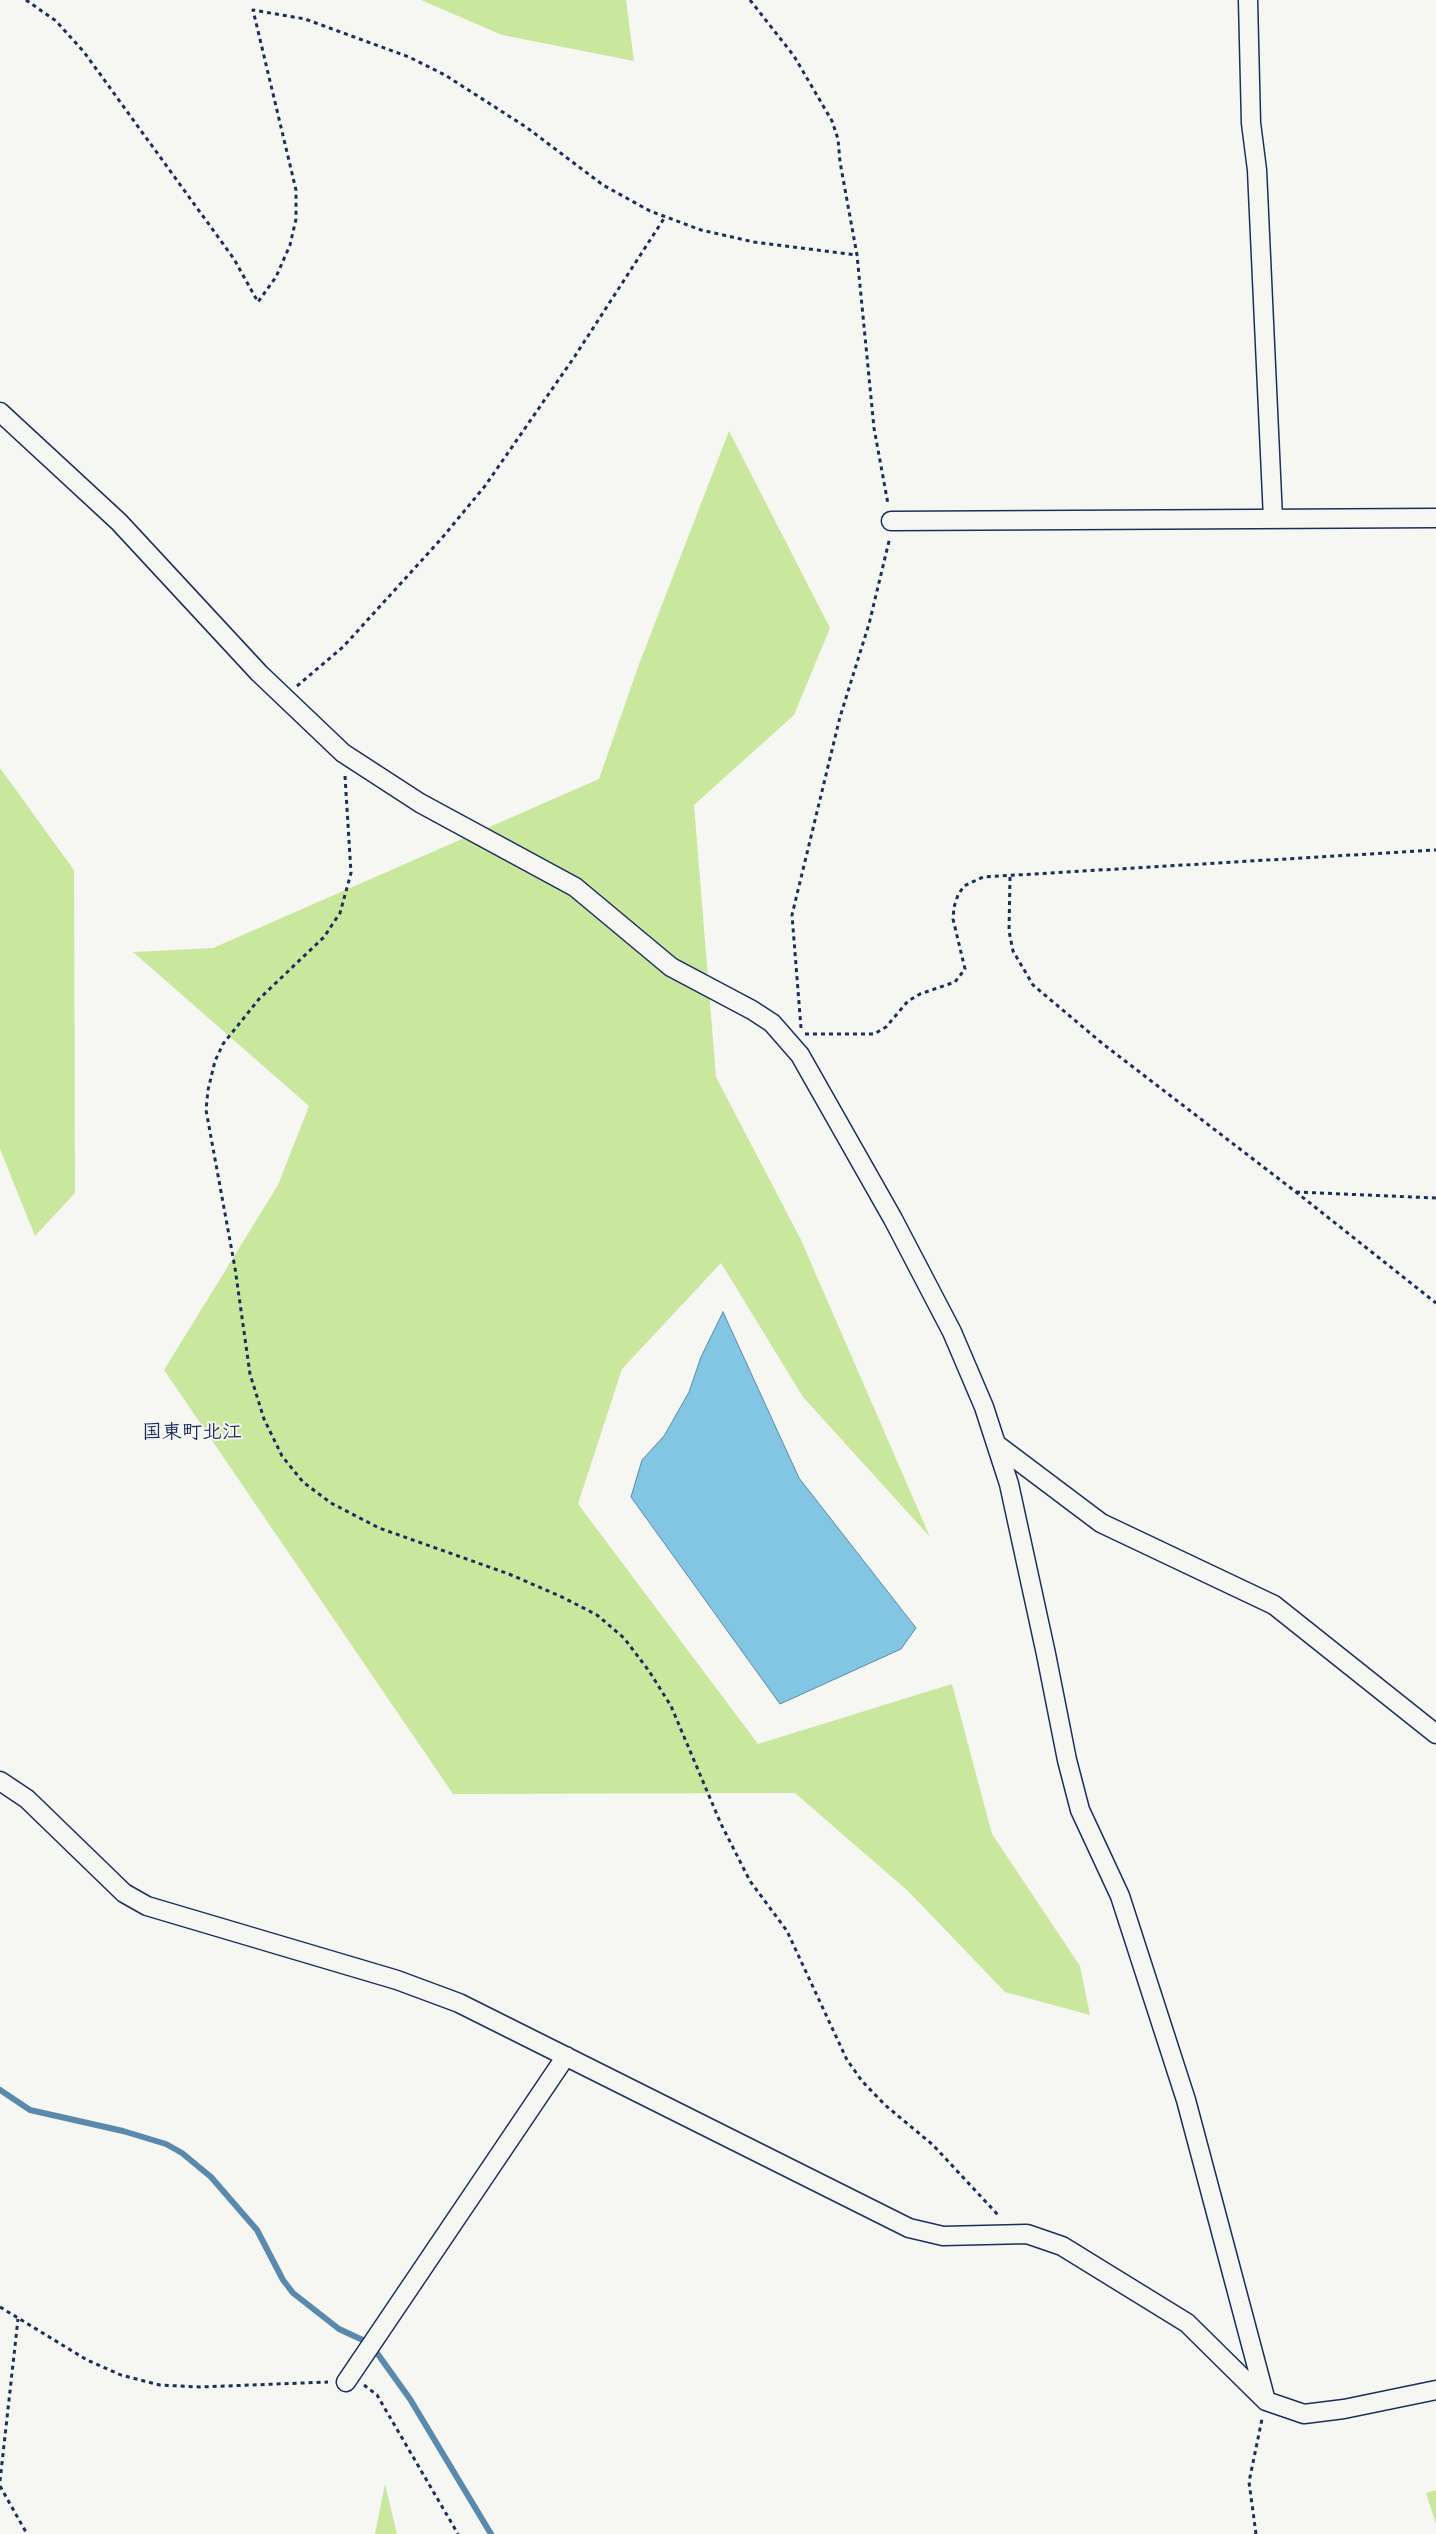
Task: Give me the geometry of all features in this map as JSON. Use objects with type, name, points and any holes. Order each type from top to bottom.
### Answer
[{"type":"street","points":[[1248,0],[1252,123],[1257,170],[1273,519]]},
{"type":"street","points":[[0,412],[124,528],[284,697],[344,752],[420,803],[568,883],[671,967],[689,979],[752,1010],[783,1034],[800,1055],[888,1210],[952,1332],[969,1367],[996,1444],[1009,1484],[1046,1654],[1066,1760],[1080,1810],[1120,1896],[1186,2100],[1266,2401]]},
{"type":"street","points":[[891,520],[1436,518]]},
{"type":"street","points":[[783,1034],[802,1034]]},
{"type":"street","points":[[996,1444],[1101,1522],[1274,1605],[1436,1734]]},
{"type":"street","points":[[0,1780],[28,1799],[124,1892],[147,1906],[415,1986],[459,2002],[908,2228],[943,2236],[1016,2234],[1038,2237],[1062,2246],[1187,2323],[1266,2401],[1304,2414],[1344,2409],[1436,2390]]},
{"type":"street","points":[[346,2382],[566,2056]]},
{"type":"path","points":[[26,0],[56,21],[84,52],[234,259],[258,302],[276,277],[290,245],[296,219],[296,190],[253,10],[305,19],[409,57],[444,75],[526,127],[603,185],[665,217],[702,230],[754,242],[857,255]]},
{"type":"path","points":[[750,0],[794,56],[832,121],[838,139],[840,162],[857,255],[874,428],[891,520],[889,548],[869,624],[840,717],[792,915],[802,1034],[874,1034],[886,1027],[908,1001],[920,994],[955,982],[965,969],[953,919],[958,895],[964,886],[983,878],[1436,850]]},
{"type":"path","points":[[284,697],[343,647],[442,538],[485,486],[575,356],[665,217]]},
{"type":"path","points":[[344,752],[351,873],[340,913],[324,937],[259,999],[224,1044],[215,1061],[208,1090],[206,1110],[236,1268],[250,1374],[264,1419],[282,1456],[303,1482],[331,1503],[379,1528],[509,1574],[562,1597],[597,1615],[624,1638],[650,1671],[671,1706],[721,1824],[750,1881],[772,1908],[795,1945],[847,2060],[862,2081],[885,2105],[933,2145],[1016,2234]]},
{"type":"path","points":[[1010,877],[1009,931],[1013,951],[1033,985],[1103,1044],[1296,1192],[1436,1303]]},
{"type":"path","points":[[1296,1192],[1436,1198]]},
{"type":"path","points":[[0,2307],[87,2360],[121,2375],[160,2385],[200,2387],[346,2382],[368,2387],[377,2395],[458,2534]]},
{"type":"path","points":[[0,2481],[18,2319]]},
{"type":"path","points":[[1256,2534],[1249,2482],[1266,2401]]},
{"type":"path","points":[[0,2486],[26,2534]]},
{"type":"green space","points":[[421,0],[626,0],[634,61],[502,35]]},
{"type":"green space","points":[[729,431],[830,628],[794,715],[694,805],[716,1077],[801,1240],[930,1537],[803,1397],[721,1263],[622,1369],[578,1504],[758,1744],[952,1684],[992,1834],[1080,1966],[1090,2015],[1005,1992],[908,1891],[795,1793],[453,1794],[164,1370],[278,1185],[309,1106],[133,952],[213,948],[599,779],[638,667]]},
{"type":"green space","points":[[0,768],[74,870],[75,1193],[35,1236],[0,1149]]},
{"type":"green space","points":[[385,2484],[397,2534],[375,2534]]},
{"type":"green space","points":[[1436,2490],[1436,2524],[1426,2493]]},
{"type":"water","points":[[723,1312],[799,1478],[916,1628],[901,1649],[780,1704],[631,1497],[642,1460],[664,1436],[689,1392],[701,1357]]},
{"type":"waterway","points":[[0,2090],[30,2110],[123,2131],[166,2144],[182,2153],[211,2177],[257,2230],[283,2280],[293,2293],[339,2329],[367,2342],[377,2353],[410,2399],[491,2534]]},
{"type":"district","name":"国東町北江","points":[[192,1433]]}]
